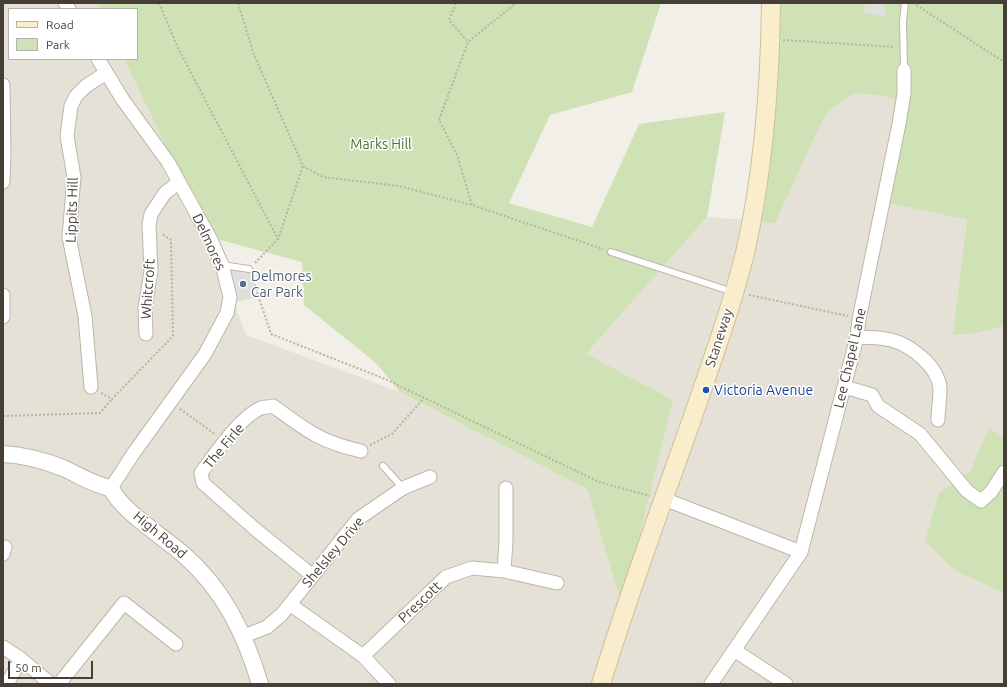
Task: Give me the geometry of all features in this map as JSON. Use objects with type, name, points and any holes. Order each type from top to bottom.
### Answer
[{"type":"main road","name":"Staneway","points":[[601,684],[709,370],[734,292],[752,221],[762,158],[769,94],[771,3]]},
{"type":"street","name":"Delmores","points":[[99,60],[123,100],[168,162],[178,183],[212,242],[222,265],[230,297],[227,313],[205,354],[133,454],[111,488]]},
{"type":"street","name":"Lee Chapel Lane","points":[[711,684],[801,552],[857,337],[859,319],[899,124],[904,93],[904,70]]},
{"type":"street","name":"Lippits Hill","points":[[91,387],[85,316],[69,236],[74,177],[67,136],[71,106],[76,96],[86,86],[106,73]]},
{"type":"street","points":[[3,85],[3,182]]},
{"type":"street","name":"Whitcroft","points":[[146,334],[145,308],[151,271],[149,225],[151,214],[165,193],[178,183]]},
{"type":"street","points":[[3,295],[3,318]]},
{"type":"street","points":[[857,337],[890,339],[903,344],[915,351],[931,367],[940,388],[938,420]]},
{"type":"street","points":[[845,387],[872,394],[878,406],[920,434],[967,491],[981,501],[991,492],[1004,472]]},
{"type":"street","name":"The Firle","points":[[313,576],[255,529],[203,483],[202,473],[225,441],[243,422],[261,408],[274,406],[309,433],[326,442],[361,451]]},
{"type":"street","points":[[3,454],[40,460],[95,484],[111,488]]},
{"type":"street","name":"Shelsley Drive","points":[[244,636],[271,624],[291,605],[358,519],[403,488],[430,477]]},
{"type":"street","name":"High Road","points":[[111,488],[122,504],[175,547],[199,569],[227,605],[244,636],[260,684]]},
{"type":"street","points":[[504,571],[506,541],[506,488]]},
{"type":"street","points":[[664,499],[801,552]]},
{"type":"street","name":"Prescott","points":[[363,656],[446,578],[472,568],[504,571],[557,582]]},
{"type":"street","points":[[59,684],[124,603],[176,644]]},
{"type":"street","points":[[291,605],[363,656],[389,684]]},
{"type":"street","points":[[3,647],[21,659],[51,684]]},
{"type":"street","points":[[734,650],[786,684]]},
{"type":"street","points":[[7,684],[21,659]]},
{"type":"lane","name":"Lee Chapel Lane","points":[[904,70],[903,21],[905,3]]},
{"type":"lane","points":[[611,252],[734,292]]},
{"type":"lane","points":[[222,265],[249,270]]},
{"type":"lane","points":[[383,466],[403,488]]},
{"type":"path","points":[[158,3],[178,48],[278,239]]},
{"type":"path","points":[[238,3],[254,55],[303,166],[322,177],[399,186],[472,205],[611,252]]},
{"type":"path","points":[[456,3],[449,20],[468,42]]},
{"type":"path","points":[[472,205],[457,155],[439,120],[468,42],[516,3]]},
{"type":"path","points":[[913,3],[1004,62]]},
{"type":"path","points":[[770,39],[904,47]]},
{"type":"path","points":[[303,166],[278,239],[249,270],[271,334],[385,379],[599,482],[638,494]]},
{"type":"path","points":[[734,292],[859,319]]},
{"type":"path","points":[[361,451],[392,434],[424,398]]},
{"type":"path","points":[[3,416],[100,413],[112,399]]},
{"type":"path","points":[[171,402],[225,441]]},
{"type":"shaded area","points":[[3,3],[98,3],[100,8],[8,8],[8,60],[124,60],[209,237],[246,335],[400,392],[587,489],[622,606],[586,354],[707,217],[775,222],[825,70],[903,99],[967,220],[953,334],[973,334],[1004,326],[1004,439],[989,429],[970,471],[939,493],[994,588],[1004,593],[1004,684],[3,684]]},
{"type":"shaded area","points":[[865,3],[884,3],[886,17],[864,13]]},
{"type":"shaded area","name":"Delmores Car Park","points":[[254,269],[253,298],[235,302],[230,270]]},
{"type":"green space","name":"Marks Hill","points":[[98,3],[661,3],[632,92],[550,115],[509,203],[592,227],[639,124],[725,112],[707,217],[586,354],[673,400],[622,606],[587,489],[400,392],[376,363],[304,305],[302,262],[209,237],[124,60],[138,60],[138,8],[100,8]]},
{"type":"green space","points":[[771,3],[1004,3],[1004,326],[973,334],[953,334],[967,220],[885,202],[899,124],[892,122],[895,99],[885,96],[855,93],[828,111],[818,129],[775,223],[752,221]]},
{"type":"green space","points":[[989,428],[1004,439],[1004,593],[956,571],[925,541],[939,493],[970,471]]},
{"type":"place","name":"Delmores Car Park","points":[[243,284]]},
{"type":"place","name":"Victoria Avenue","points":[[706,390]]}]
